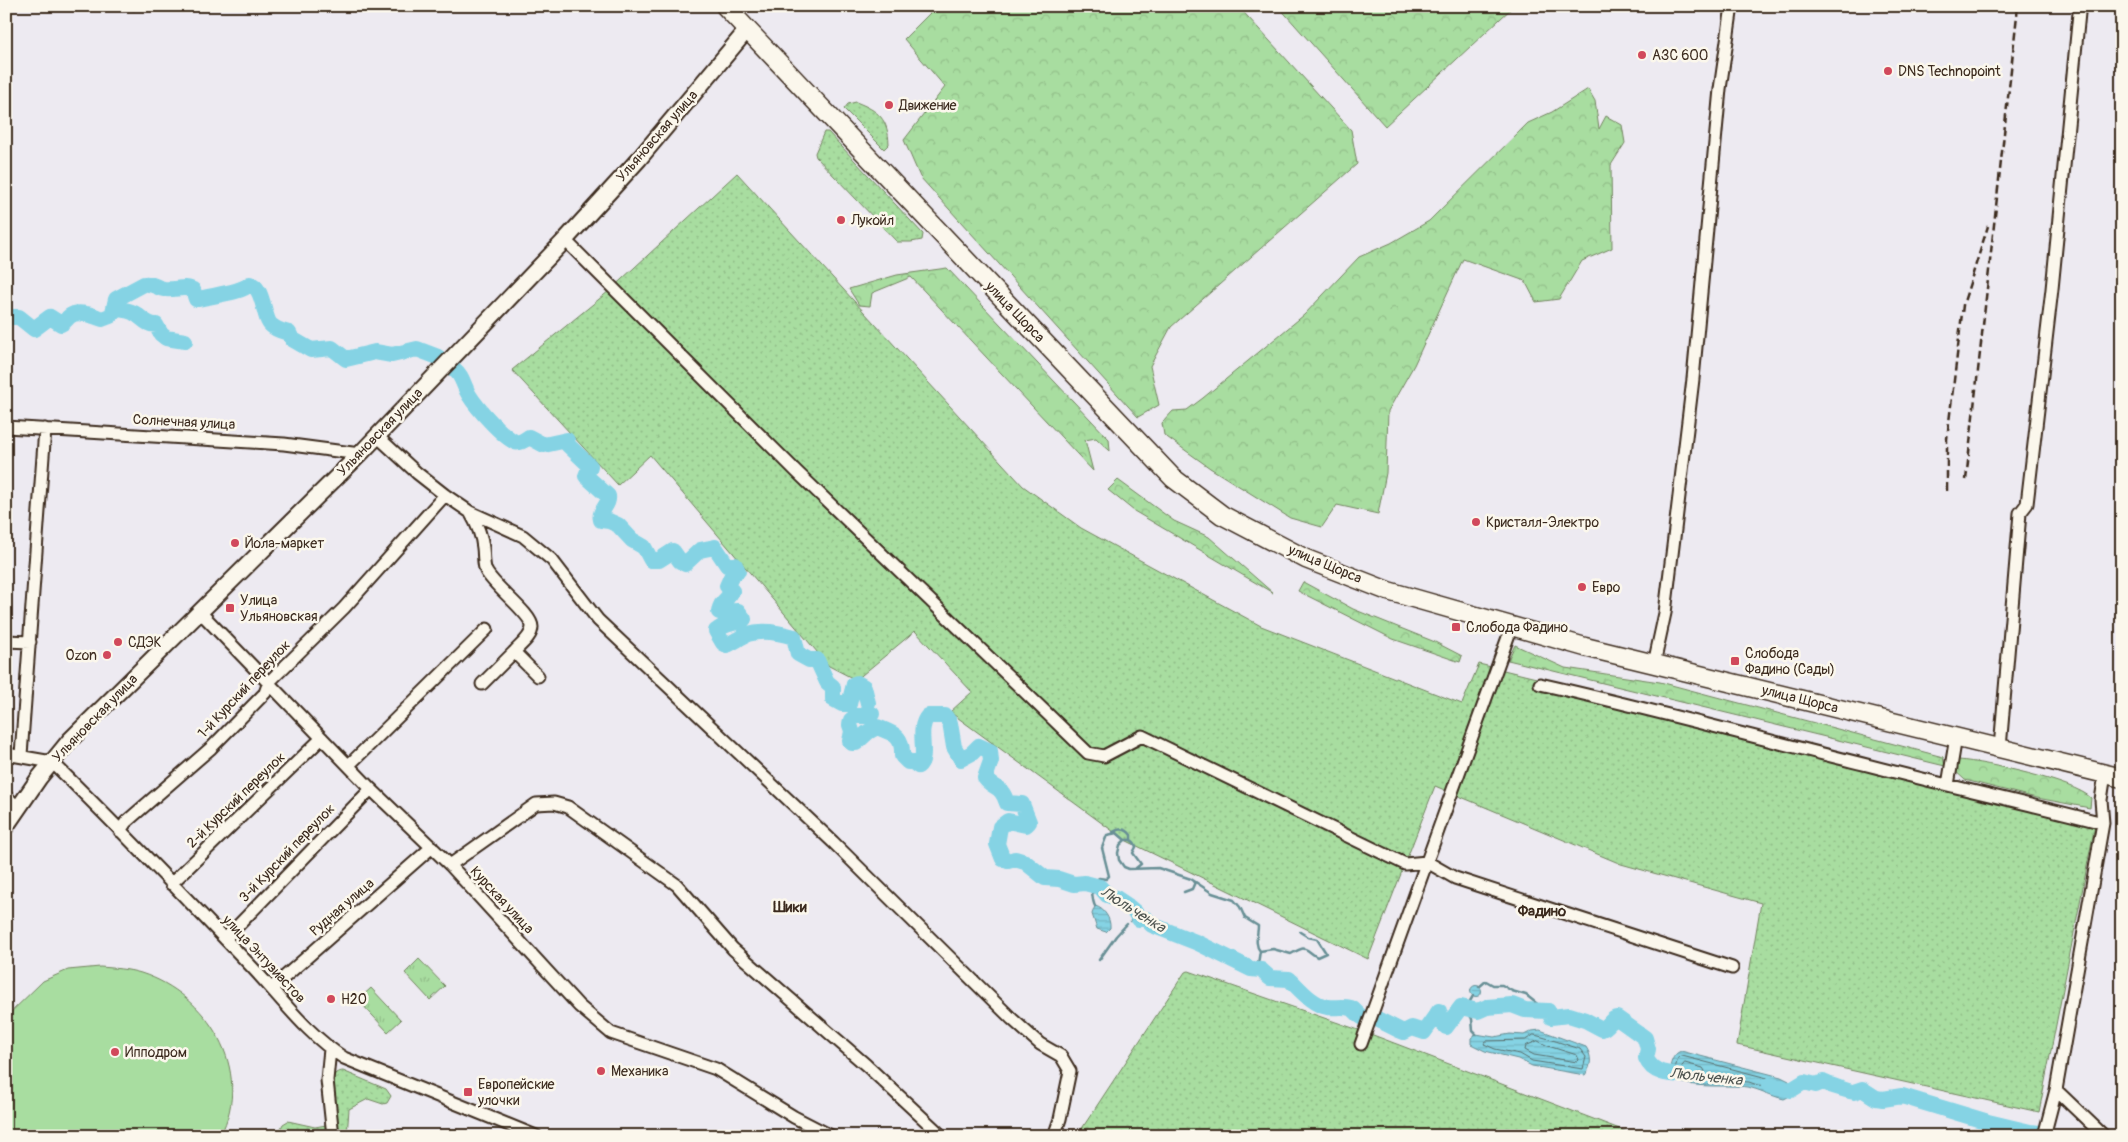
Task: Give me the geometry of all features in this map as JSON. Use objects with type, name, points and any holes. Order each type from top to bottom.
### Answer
[{"type":"main road","name":"улица Щорса","points":[[725,6],[1173,478],[1222,515],[1306,559],[1388,591],[1654,664],[2113,776]]},
{"type":"main road","name":"Ульяновская улица","points":[[6,826],[70,740],[201,613],[360,454],[565,240],[639,159],[747,30]]},
{"type":"street","points":[[1654,664],[1665,613],[1693,385],[1720,89],[1732,6]]},
{"type":"street","points":[[2000,748],[2020,513],[2027,504],[2052,289],[2079,14]]},
{"type":"street","points":[[565,240],[798,472],[1088,752],[1104,756],[1142,736],[1405,864],[1427,862],[1455,878],[1732,968]]},
{"type":"street","name":"Солнечная улица","points":[[6,427],[275,443],[360,454]]},
{"type":"street","points":[[21,755],[45,429]]},
{"type":"street","points":[[377,436],[445,496],[470,512],[523,536],[552,560],[598,620],[833,842],[1012,1019],[1040,1044],[1061,1056],[1070,1071],[1060,1119],[1054,1136]]},
{"type":"street","name":"1-й Курский переулок","points":[[120,831],[126,822],[211,748],[265,693],[269,682],[344,608],[445,496]]},
{"type":"street","points":[[470,512],[478,526],[483,546],[485,570],[501,591],[528,616],[532,627],[530,635],[482,684]]},
{"type":"street","name":"Курская улица","points":[[201,613],[348,765],[450,865],[579,1006],[611,1033],[716,1069],[794,1117],[831,1136]]},
{"type":"street","points":[[1361,1044],[1512,626]]},
{"type":"street","points":[[348,765],[487,629]]},
{"type":"street","points":[[6,641],[30,642]]},
{"type":"street","points":[[514,652],[538,676]]},
{"type":"street","points":[[1540,684],[1948,786],[2025,802],[2103,823]]},
{"type":"street","points":[[1948,786],[1956,737]]},
{"type":"street","name":"2-й Курский переулок","points":[[171,884],[322,738]]},
{"type":"street","points":[[6,754],[21,755],[52,762]]},
{"type":"street","name":"улица Энтузиастов","points":[[52,762],[272,988],[310,1033],[330,1049],[344,1058],[536,1136]]},
{"type":"street","points":[[2044,1136],[2056,1090],[2103,823],[2101,800],[2113,776]]},
{"type":"street","name":"3-й Курский переулок","points":[[225,939],[371,788]]},
{"type":"street","points":[[6,796],[18,808]]},
{"type":"street","points":[[450,865],[536,804],[554,803],[568,807],[677,885],[733,949],[866,1065],[942,1136]]},
{"type":"street","name":"Рудная улица","points":[[272,988],[432,847]]},
{"type":"street","points":[[330,1049],[327,1080],[333,1136]]},
{"type":"street","points":[[2056,1090],[2104,1136]]},
{"type":"green space","points":[[937,6],[1238,6],[1351,130],[1357,164],[1171,327],[1150,366],[1159,405],[1138,417],[920,177],[904,140],[945,87],[904,39]]},
{"type":"green space","points":[[1278,6],[1514,6],[1385,126]]},
{"type":"green space","points":[[1588,89],[1595,101],[1599,129],[1606,116],[1622,125],[1625,143],[1611,165],[1612,248],[1582,261],[1559,299],[1536,302],[1525,281],[1463,259],[1414,365],[1388,411],[1386,473],[1378,514],[1337,505],[1322,527],[1290,518],[1210,468],[1164,435],[1162,423],[1173,411],[1187,410],[1304,315],[1359,257],[1391,243],[1429,221],[1528,123],[1552,112]]},
{"type":"green space","points":[[856,102],[871,109],[884,122],[887,128],[889,144],[884,149],[844,109],[848,104]]},
{"type":"green space","points":[[824,132],[828,132],[923,234],[922,240],[897,242],[816,157],[815,153]]},
{"type":"green space","points":[[737,173],[1023,486],[1081,528],[1261,626],[1462,704],[1479,664],[2097,815],[2039,1112],[1737,1045],[1761,903],[1621,864],[1435,786],[1368,959],[1125,840],[950,712],[972,692],[915,631],[856,680],[829,666],[650,455],[618,485],[512,370],[609,291]]},
{"type":"green space","points":[[947,268],[1109,439],[1110,451],[1096,438],[1085,440],[1093,471],[911,277],[872,293],[870,306],[859,305],[849,289],[897,275]]},
{"type":"green space","points":[[1118,480],[1174,521],[1209,537],[1273,593],[1134,511],[1108,490]]},
{"type":"green space","points":[[1303,582],[1353,609],[1435,642],[1462,656],[1460,662],[1393,639],[1298,591]]},
{"type":"green space","points":[[1515,645],[1565,668],[1660,682],[1943,757],[1945,766],[1508,660]]},
{"type":"green space","points":[[1959,760],[2008,768],[2067,785],[2091,798],[2090,808],[2032,797],[1965,780],[1954,770]]},
{"type":"green space","points":[[419,959],[445,986],[430,1000],[405,973]]},
{"type":"green space","name":"Ипподром","points":[[100,967],[141,973],[165,983],[186,998],[204,1016],[218,1038],[228,1061],[232,1086],[229,1111],[220,1136],[6,1136],[6,1017],[43,981],[68,970]]},
{"type":"green space","points":[[1189,971],[1373,1035],[1638,1136],[1077,1136],[1185,972]]},
{"type":"green space","points":[[371,988],[401,1020],[388,1032],[358,1000]]},
{"type":"green space","points":[[343,1071],[386,1089],[391,1096],[387,1103],[383,1104],[368,1099],[349,1109],[347,1136],[339,1136],[332,1084],[336,1073]]},
{"type":"green space","points":[[288,1121],[315,1127],[326,1125],[328,1136],[277,1136],[283,1124]]},
{"type":"water","points":[[1095,906],[1104,911],[1108,918],[1110,928],[1106,932],[1097,929],[1092,914]]},
{"type":"water","points":[[1476,985],[1482,991],[1476,997],[1470,991]]},
{"type":"water","points":[[1540,1030],[1586,1047],[1590,1061],[1585,1075],[1532,1066],[1518,1059],[1485,1051],[1471,1044],[1471,1038],[1476,1034],[1494,1037],[1510,1034],[1524,1035]]},
{"type":"water","points":[[1681,1051],[1781,1077],[1789,1081],[1791,1090],[1788,1097],[1784,1099],[1747,1087],[1705,1086],[1683,1083],[1674,1079],[1669,1074],[1674,1057]]},
{"type":"waterway","name":"Люльченка","points":[[113,312],[116,299],[144,284],[168,289],[182,288],[193,290],[196,299],[234,292],[250,284],[255,286],[261,296],[266,316],[271,325],[289,333],[292,339],[311,350],[332,348],[346,359],[375,352],[392,355],[417,349],[438,357]]},
{"type":"waterway","name":"Люльченка","points":[[6,317],[19,317],[34,329],[50,317],[61,324],[73,314],[86,314],[102,319],[110,316],[117,309],[126,310],[156,325],[161,334],[166,338],[185,341]]},
{"type":"waterway","name":"Люльченка","points":[[454,369],[478,407],[510,439],[519,442],[529,437],[544,445],[567,440],[568,445],[590,466],[586,476],[608,496],[607,503],[601,513],[601,520],[618,525],[632,540],[644,547],[651,560],[659,560],[673,551],[680,561],[685,564],[700,550],[715,547],[727,565],[735,565],[738,571],[731,577],[727,586],[732,591],[721,605],[719,612],[738,611],[744,619],[723,626],[716,631],[723,643],[727,645],[748,634],[760,632],[778,633],[794,637],[798,654],[809,660],[817,660],[827,682],[833,687],[833,699],[842,704],[849,704],[854,684],[857,683],[864,687],[868,703]]},
{"type":"waterway","name":"Люльченка","points":[[872,714],[870,716],[856,716],[851,720],[852,731],[850,741],[856,743],[877,727],[896,736],[901,744],[902,756],[908,762],[913,762],[918,766],[923,756],[922,736],[924,722],[928,716],[945,716],[950,723],[954,747],[961,759],[972,753],[979,746],[990,751],[991,761],[985,778],[1000,790],[1007,803],[1022,804],[1029,822],[1026,825],[1008,821],[1000,827],[997,844],[1003,859],[1008,861],[1015,859],[1025,862],[1045,878],[1059,879],[1074,884],[1085,883],[1100,887],[1107,895],[1116,898],[1128,906],[1139,919],[1146,919],[1152,925],[1198,943],[1251,969],[1261,970],[1270,978],[1289,979],[1316,1003],[1327,1007],[1351,1008],[1364,1018]]},
{"type":"waterway","points":[[1113,832],[1120,829],[1125,830],[1131,835],[1131,840]]},
{"type":"waterway","points":[[1095,906],[1089,884],[1099,878],[1106,879],[1109,876],[1102,848],[1107,835],[1117,833],[1125,840],[1120,845],[1118,853],[1119,860],[1124,867],[1129,869],[1158,868],[1191,879],[1212,893],[1234,900],[1245,918],[1258,926],[1257,942],[1260,951]]},
{"type":"waterway","points":[[1125,840],[1135,843],[1136,847],[1133,853],[1141,864],[1136,868]]},
{"type":"waterway","points":[[1184,892],[1192,889],[1195,882]]},
{"type":"waterway","points":[[1131,921],[1137,916]]},
{"type":"waterway","points":[[1099,960],[1127,924]]},
{"type":"waterway","points":[[1254,969],[1258,964],[1260,951],[1273,949],[1291,954],[1300,949],[1305,949],[1317,957],[1326,953],[1317,939],[1308,937],[1300,932]]},
{"type":"waterway","points":[[1479,987],[1486,981],[1493,985],[1502,985],[1512,991],[1526,995],[1545,1010]]},
{"type":"waterway","points":[[1473,996],[1466,1008],[1472,1019],[1473,1031],[1476,1034]]},
{"type":"waterway","name":"Люльченка","points":[[1377,1019],[1404,1032],[1412,1028],[1424,1032],[1439,1011],[1441,1021],[1446,1027],[1461,1007],[1478,1011],[1487,1007],[1512,1005],[1525,1010],[1548,1011],[1551,1017],[1569,1015],[1585,1020],[1602,1029],[1617,1018],[1645,1038],[1648,1049],[1646,1058],[1654,1068],[1665,1073],[1691,1075]]},
{"type":"waterway","name":"Люльченка","points":[[1769,1085],[1791,1090],[1804,1082],[1816,1085],[1823,1082],[1852,1092],[1862,1089],[1876,1098],[1883,1099],[1902,1096],[1988,1122],[2040,1133]]},
{"type":"railway","points":[[120,6],[135,10]]},
{"type":"railway","points":[[1966,480],[2018,6]]},
{"type":"railway","points":[[1947,491],[1947,439],[1963,305],[1988,226]]},
{"type":"place","name":"АЗС 600","points":[[1642,55]]},
{"type":"place","name":"DNS Technopoint","points":[[1888,71]]},
{"type":"place","name":"Движение","points":[[889,105]]},
{"type":"place","name":"Лукойл","points":[[841,220]]},
{"type":"place","name":"Кристалл-Электро","points":[[1476,522]]},
{"type":"place","name":"Йола-маркет","points":[[235,543]]},
{"type":"place","name":"Евро","points":[[1582,587]]},
{"type":"place","name":"Улица Ульяновская","points":[[230,608]]},
{"type":"place","name":"Слобода Фадино","points":[[1456,627]]},
{"type":"place","name":"СДЭК","points":[[118,642]]},
{"type":"place","name":"Ozon","points":[[107,655]]},
{"type":"place","name":"Слобода Фадино (Сады)","points":[[1735,661]]},
{"type":"place","name":"H2O","points":[[331,999]]},
{"type":"place","name":"Ипподром","points":[[115,1052]]},
{"type":"place","name":"Механика","points":[[601,1071]]},
{"type":"place","name":"Европейские улочки","points":[[468,1092]]},
{"type":"district","name":"Шики","points":[[790,907]]},
{"type":"district","name":"Фадино","points":[[1542,911]]}]
